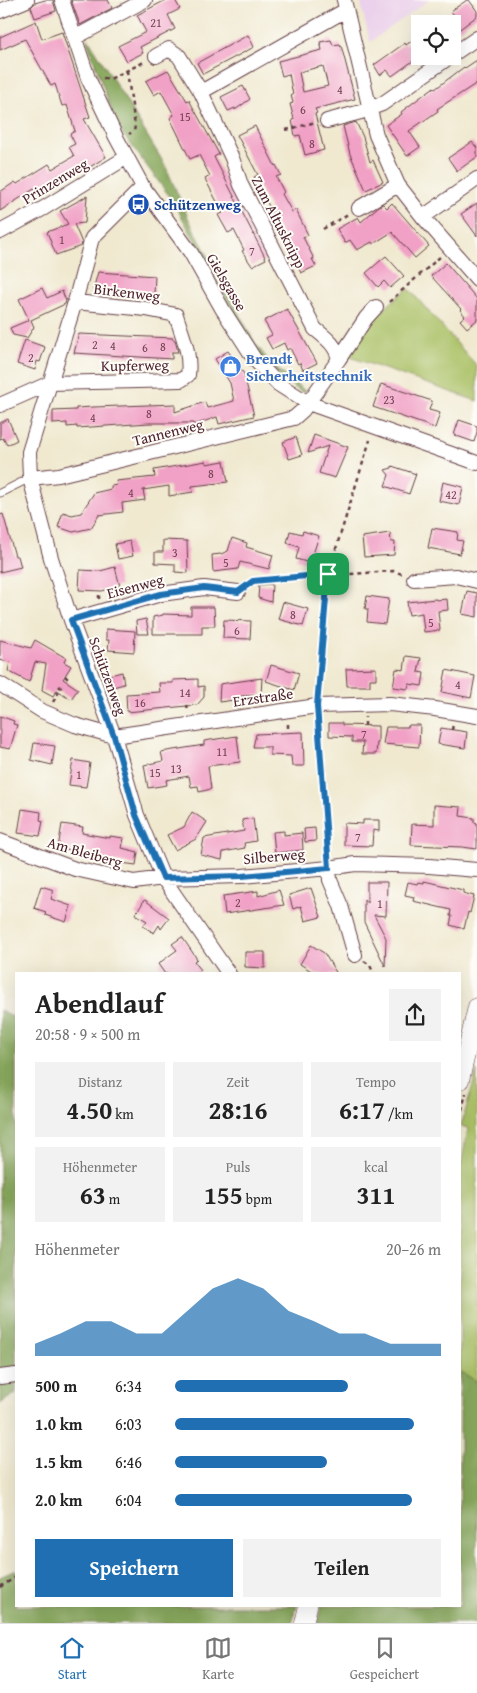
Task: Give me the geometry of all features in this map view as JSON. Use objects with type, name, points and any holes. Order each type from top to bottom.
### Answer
[{"type":"street","points":[[0,11],[27,0]]},
{"type":"street","name":"Gielsgasse","points":[[62,0],[76,37],[88,78],[143,187],[191,253],[223,310],[255,360],[278,384],[308,403],[477,463]]},
{"type":"street","points":[[76,37],[145,0]]},
{"type":"street","points":[[201,92],[345,5],[376,135],[398,185],[477,279]]},
{"type":"street","points":[[461,50],[477,38]]},
{"type":"street","name":"Zum Altusknipp","points":[[156,56],[170,49],[179,56],[201,92],[232,158],[245,194],[315,329],[338,350],[339,359]]},
{"type":"street","points":[[327,121],[382,104],[439,65]]},
{"type":"street","name":"Prinzenweg","points":[[0,232],[44,208],[127,157]]},
{"type":"street","points":[[423,217],[477,179]]},
{"type":"street","points":[[359,208],[398,185]]},
{"type":"street","name":"Schützenweg","points":[[143,187],[92,238],[75,302],[29,452],[30,478],[51,558],[71,620],[114,736],[136,815],[163,878],[228,972]]},
{"type":"street","name":"Birkenweg","points":[[75,302],[146,309],[176,315]]},
{"type":"street","points":[[308,403],[366,318],[376,307]]},
{"type":"street","name":"Kupferweg","points":[[50,383],[181,380],[188,375],[189,365],[187,347],[176,315]]},
{"type":"street","points":[[0,405],[50,383]]},
{"type":"street","name":"Tannenweg","points":[[30,478],[59,475],[294,418],[308,403]]},
{"type":"street","points":[[414,579],[456,576],[477,581]]},
{"type":"street","name":"Eisenweg","points":[[71,620],[161,594],[204,588],[238,592]]},
{"type":"street","points":[[0,684],[42,711],[75,725],[114,736]]},
{"type":"street","name":"Erzstraße","points":[[114,736],[317,706],[390,704],[477,716]]},
{"type":"street","name":"Am Bleiberg","points":[[0,841],[76,869],[134,882],[163,878]]},
{"type":"street","name":"Silberweg","points":[[163,878],[242,876],[364,864],[477,870]]},
{"type":"street","points":[[329,868],[330,880],[342,906],[355,955]]},
{"type":"street","points":[[461,1076],[477,1008]]},
{"type":"street","points":[[0,1377],[15,1375]]},
{"type":"street","points":[[304,1623],[308,1607]]},
{"type":"lane","points":[[0,493],[30,478]]},
{"type":"path","points":[[110,79],[156,56]]},
{"type":"path","points":[[124,136],[134,131],[135,126],[127,71]]},
{"type":"path","points":[[286,130],[327,121]]},
{"type":"path","points":[[323,228],[359,208]]},
{"type":"path","points":[[376,307],[384,306],[450,248]]},
{"type":"path","points":[[329,868],[317,706],[328,574],[374,427]]},
{"type":"path","points":[[238,592],[253,581],[328,574],[393,571],[414,579]]},
{"type":"path","points":[[50,708],[61,688],[59,686]]},
{"type":"path","points":[[283,686],[282,691],[285,693]]},
{"type":"path","points":[[187,706],[188,711],[192,711]]},
{"type":"path","points":[[288,721],[288,733]]},
{"type":"path","points":[[0,1586],[15,1578]]},
{"type":"shaded area","points":[[360,0],[429,0],[370,42]]},
{"type":"green space","points":[[88,38],[165,165],[190,222],[255,343],[272,365],[305,391],[303,393],[276,372],[253,347],[173,201],[117,126],[87,41]]},
{"type":"green space","points":[[408,288],[477,366],[477,401],[347,356],[369,322]]},
{"type":"green space","points":[[0,1010],[15,1018],[15,1394],[0,1404]]},
{"type":"green space","points":[[477,1071],[477,1382],[461,1372],[461,1166],[468,1128],[461,1126]]},
{"type":"green space","points":[[461,1372],[477,1382],[477,1623],[317,1623],[321,1607],[461,1607]]},
{"type":"green space","points":[[15,1570],[15,1607],[297,1607],[292,1623],[0,1623],[0,1577]]},
{"type":"building","points":[[53,0],[56,11],[35,18],[31,7],[35,3]]},
{"type":"building","points":[[71,0],[108,0],[112,8],[80,25]]},
{"type":"building","points":[[166,0],[175,0],[180,9],[168,15],[175,29],[140,47],[143,53],[127,61],[118,46],[146,32],[137,15]]},
{"type":"building","points":[[469,0],[477,11],[477,16],[461,28],[461,15],[454,15],[451,11]]},
{"type":"building","points":[[36,21],[42,39],[62,32],[90,117],[84,119],[106,157],[85,170],[81,165],[36,192],[34,189],[0,211],[0,192],[49,164],[52,169],[74,156],[69,147],[75,144],[70,134],[75,131],[67,105],[62,106],[55,84],[51,86],[25,39],[0,50],[0,37]]},
{"type":"building","points":[[248,35],[254,47],[203,74],[197,63]]},
{"type":"building","points":[[331,40],[333,45],[340,44],[355,99],[315,109],[324,150],[305,155],[300,135],[295,136],[292,120],[294,119],[290,104],[293,103],[291,95],[293,95],[289,74],[282,76],[278,61],[322,50],[320,42]],"holes":[[[323,66],[328,86],[303,92],[299,72]]]},
{"type":"building","points":[[411,41],[411,62],[392,76],[387,70],[380,75],[374,65],[405,43],[406,45]]},
{"type":"building","points":[[477,60],[477,83],[437,109],[438,111],[409,131],[420,147],[407,156],[386,125],[434,87],[435,89],[464,67]]},
{"type":"building","points":[[168,70],[187,101],[189,100],[219,154],[214,157],[266,259],[252,266],[242,251],[244,250],[234,230],[228,233],[218,215],[223,213],[205,179],[210,176],[199,155],[190,159],[170,118],[174,115],[161,91],[154,95],[146,81]]},
{"type":"building","points":[[243,86],[250,99],[235,110],[235,108],[228,111],[221,97]]},
{"type":"building","points":[[356,122],[363,137],[370,162],[373,160],[383,182],[366,190],[350,154],[343,126]]},
{"type":"building","points":[[255,126],[281,175],[276,177],[284,192],[282,194],[292,212],[296,210],[308,235],[303,237],[316,266],[301,273],[270,213],[272,212],[254,177],[258,175],[237,135]]},
{"type":"building","points":[[472,142],[477,148],[477,157],[457,171],[448,158]]},
{"type":"building","points":[[87,196],[85,223],[74,224],[82,243],[81,246],[56,255],[47,232],[68,224],[60,211]]},
{"type":"building","points":[[392,203],[429,246],[415,258],[392,232],[373,244],[372,242],[357,250],[350,240],[345,243],[337,229],[358,217],[361,222],[379,206],[383,204],[387,208]]},
{"type":"building","points":[[477,203],[477,236],[461,214]]},
{"type":"building","points":[[386,256],[404,276],[390,288],[384,281],[378,287],[366,273]]},
{"type":"building","points":[[446,263],[477,299],[477,320],[467,328],[460,320],[465,316],[461,309],[431,276]]},
{"type":"building","points":[[98,272],[155,276],[154,294],[93,290]]},
{"type":"building","points":[[42,288],[47,298],[62,291],[66,301],[65,304],[31,320],[34,327],[27,338],[13,335],[10,328],[29,320],[19,299]]},
{"type":"building","points":[[287,309],[317,363],[303,370],[290,348],[287,350],[284,343],[272,349],[266,338],[272,335],[264,321]]},
{"type":"building","points":[[79,334],[173,338],[178,352],[172,352],[172,359],[74,353]]},
{"type":"building","points":[[25,340],[45,347],[40,362],[37,361],[35,370],[17,364]]},
{"type":"building","points":[[228,351],[244,374],[254,416],[219,424],[217,417],[194,425],[193,423],[149,423],[77,428],[77,426],[67,427],[67,423],[53,424],[53,411],[76,410],[76,408],[175,404],[175,412],[205,402],[207,408],[234,401],[230,383],[215,359]]},
{"type":"building","points":[[381,384],[432,401],[429,410],[440,413],[435,428],[373,407]]},
{"type":"building","points":[[8,419],[17,440],[7,445],[3,438],[0,439],[0,423]]},
{"type":"building","points":[[459,420],[477,426],[474,442],[454,435]]},
{"type":"building","points":[[314,435],[348,447],[335,478],[319,473],[328,446],[308,453]]},
{"type":"building","points":[[296,437],[302,455],[289,459],[283,442]]},
{"type":"building","points":[[206,461],[206,464],[224,461],[228,482],[192,486],[193,492],[169,496],[169,486],[143,490],[145,500],[122,503],[123,512],[99,515],[91,528],[73,532],[58,527],[63,512],[72,515],[81,513],[94,493],[111,489],[111,486],[117,485],[116,481],[155,477],[154,470]]},
{"type":"building","points":[[392,466],[416,474],[409,494],[385,486],[389,475],[385,470],[392,468]]},
{"type":"building","points":[[443,482],[463,487],[459,505],[439,501]]},
{"type":"building","points":[[3,514],[15,556],[18,556],[21,567],[0,572],[0,515]]},
{"type":"building","points":[[432,528],[458,532],[457,540],[463,541],[460,554],[428,548]]},
{"type":"building","points":[[290,531],[302,534],[303,531],[319,536],[310,563],[296,559],[299,547],[287,543]]},
{"type":"building","points":[[390,533],[391,542],[395,542],[394,555],[364,557],[362,537]]},
{"type":"building","points":[[232,538],[247,543],[246,547],[273,555],[269,569],[240,562],[238,569],[213,572],[212,555],[228,551]]},
{"type":"building","points":[[163,540],[187,541],[188,573],[175,572],[175,564],[155,563],[155,552],[163,552]]},
{"type":"building","points":[[130,541],[133,556],[118,559],[115,544]]},
{"type":"building","points":[[115,567],[120,586],[102,591],[79,590],[80,570],[100,571]]},
{"type":"building","points":[[272,584],[271,602],[258,598],[259,585]]},
{"type":"building","points":[[467,591],[477,593],[477,617],[462,614]]},
{"type":"building","points":[[367,596],[389,599],[385,624],[367,622],[368,609],[365,609]]},
{"type":"building","points":[[447,599],[448,610],[438,611],[440,630],[424,632],[422,613],[409,615],[407,602]]},
{"type":"building","points":[[283,602],[308,609],[303,626],[278,619]]},
{"type":"building","points":[[191,607],[214,607],[215,626],[202,626],[202,634],[153,634],[153,617],[163,614],[191,615]]},
{"type":"building","points":[[146,619],[149,634],[137,634],[136,621]]},
{"type":"building","points":[[224,620],[251,621],[250,639],[223,638]]},
{"type":"building","points":[[106,629],[135,631],[134,652],[108,650],[109,640],[106,640]]},
{"type":"building","points":[[0,640],[31,648],[35,640],[66,658],[64,662],[71,666],[63,679],[78,689],[71,699],[57,690],[53,696],[42,690],[46,664],[35,662],[29,682],[8,671],[10,662],[0,660]]},
{"type":"building","points":[[406,656],[421,658],[418,672],[424,673],[422,686],[409,684],[408,689],[393,687],[396,669],[404,670]]},
{"type":"building","points":[[271,665],[299,673],[294,690],[266,681]]},
{"type":"building","points":[[376,668],[376,679],[370,679],[370,686],[347,686],[346,669]]},
{"type":"building","points":[[446,670],[475,676],[471,698],[442,692]]},
{"type":"building","points":[[122,672],[124,684],[113,687],[110,675]]},
{"type":"building","points":[[262,678],[261,695],[241,696],[242,699],[219,702],[220,684]]},
{"type":"building","points":[[198,679],[198,687],[204,686],[204,697],[197,705],[127,712],[126,694],[160,692],[159,683],[173,683],[173,680]]},
{"type":"building","points":[[0,716],[14,721],[13,724],[17,725],[10,749],[0,747]]},
{"type":"building","points":[[329,723],[378,726],[376,754],[362,754],[363,742],[352,742],[352,737],[329,736]]},
{"type":"building","points":[[409,725],[420,725],[419,747],[383,744],[386,727],[408,727]]},
{"type":"building","points":[[441,728],[467,732],[465,748],[438,744]]},
{"type":"building","points":[[303,732],[304,766],[292,766],[291,756],[270,755],[270,747],[253,747],[256,734]]},
{"type":"building","points":[[237,736],[240,762],[208,766],[211,789],[199,792],[198,786],[191,787],[189,776],[166,780],[167,785],[148,788],[144,765],[163,761],[161,752],[204,745],[204,741]]},
{"type":"building","points":[[34,743],[55,746],[52,765],[31,760]]},
{"type":"building","points":[[73,760],[90,763],[86,787],[69,785]]},
{"type":"building","points":[[434,805],[461,807],[460,816],[474,818],[474,822],[477,823],[477,849],[411,845],[412,824],[434,825]]},
{"type":"building","points":[[22,809],[41,812],[40,820],[43,821],[40,836],[18,833]]},
{"type":"building","points":[[192,812],[207,822],[196,839],[175,850],[167,835],[184,827]]},
{"type":"building","points":[[253,818],[256,841],[244,843],[245,848],[223,852],[222,860],[201,855],[204,838],[244,831],[242,820]]},
{"type":"building","points":[[363,820],[379,820],[379,831],[373,830],[372,846],[344,845],[344,823],[363,824]]},
{"type":"building","points":[[62,824],[83,827],[82,833],[110,838],[110,836],[124,838],[122,848],[138,852],[136,865],[92,859],[93,853],[58,848]]},
{"type":"building","points":[[315,828],[316,841],[305,842],[304,829]]},
{"type":"building","points":[[284,831],[284,835],[302,833],[303,850],[275,853],[273,832]]},
{"type":"building","points":[[424,881],[463,890],[463,893],[474,896],[464,929],[450,925],[451,910],[413,901],[414,897],[405,895],[408,882],[417,884],[418,882],[424,883]]},
{"type":"building","points":[[367,882],[387,882],[386,916],[374,915],[386,938],[385,966],[364,922],[364,899],[367,903]]},
{"type":"building","points":[[41,886],[54,890],[51,899],[71,906],[66,922],[45,915],[46,912],[34,908]]},
{"type":"building","points":[[311,888],[321,917],[305,921],[301,906],[293,909],[289,895]]},
{"type":"building","points":[[279,890],[284,905],[225,914],[223,896],[258,891],[258,896]]},
{"type":"building","points":[[145,900],[169,918],[161,929],[159,925],[154,933],[143,926],[147,921],[135,914]]},
{"type":"building","points":[[182,937],[197,959],[194,961],[201,970],[198,972],[164,972],[158,964],[177,950],[172,944]]},
{"type":"building","points":[[311,945],[324,953],[336,972],[313,972],[300,964]]},
{"type":"building","points":[[245,952],[265,952],[265,968],[245,967]]},
{"type":"place","name":"Schützenweg","points":[[138,204]]},
{"type":"place","name":"Brendt Sicherheitstechnik","points":[[230,367]]},
{"type":"route","points":[[328,574],[317,706],[329,868],[242,876],[163,878],[136,815],[114,736],[71,620],[161,594],[204,588],[238,592],[253,581],[328,574]]}]
